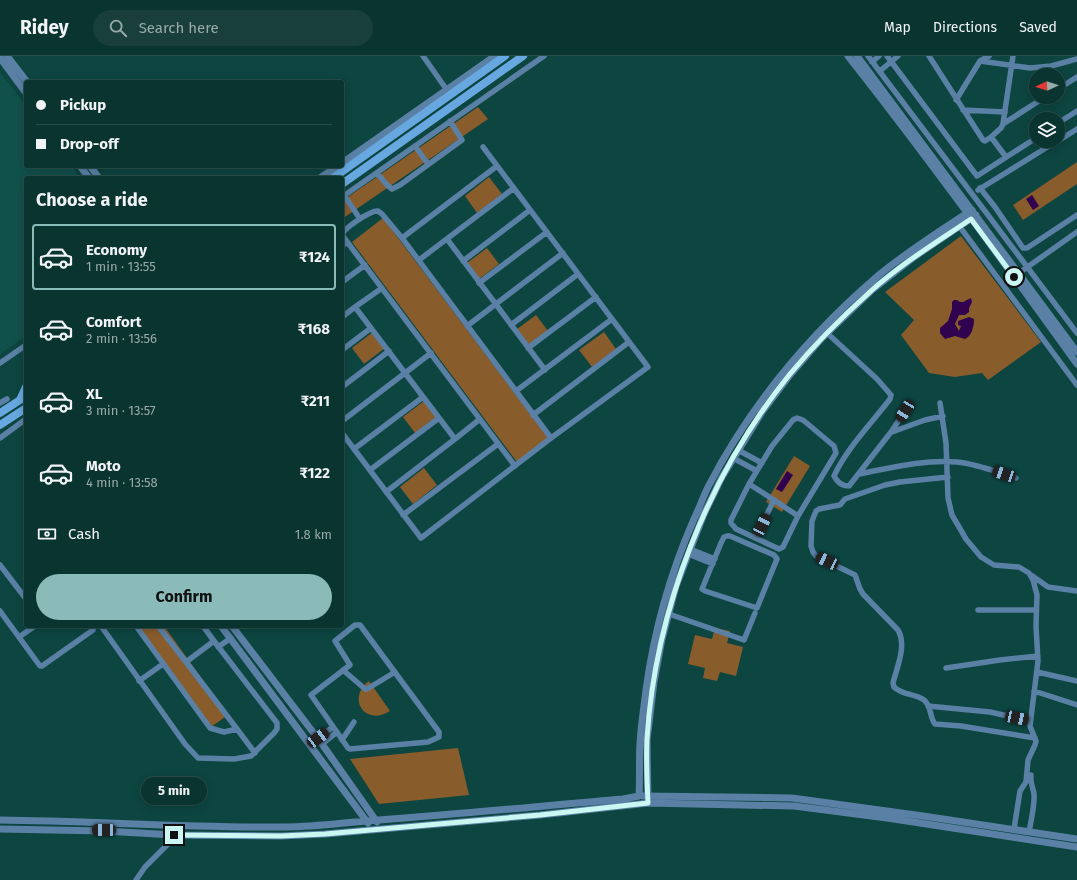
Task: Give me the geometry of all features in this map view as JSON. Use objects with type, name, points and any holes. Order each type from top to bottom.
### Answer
[{"type":"main road","points":[[336,176],[449,92],[505,56]]},
{"type":"main road","points":[[344,183],[523,56]]},
{"type":"main road","points":[[0,413],[20,400],[24,392]]},
{"type":"main road","points":[[0,425],[24,409]]},
{"type":"street","points":[[7,56],[25,80]]},
{"type":"street","points":[[422,56],[449,92]]},
{"type":"street","points":[[344,162],[449,92],[495,56]]},
{"type":"street","points":[[344,195],[544,56]]},
{"type":"street","points":[[848,56],[1019,273],[1077,352]]},
{"type":"street","points":[[857,56],[1077,364]]},
{"type":"street","points":[[868,56],[1077,333]]},
{"type":"street","points":[[872,62],[879,56]]},
{"type":"street","points":[[887,56],[977,176],[1029,142]]},
{"type":"street","points":[[880,71],[898,56]]},
{"type":"street","points":[[929,56],[956,100],[985,141],[1001,128],[1003,124],[1013,56]]},
{"type":"street","points":[[956,100],[980,61],[989,56]]},
{"type":"street","points":[[0,58],[24,90]]},
{"type":"street","points":[[980,61],[1030,68],[1051,66],[1077,59]]},
{"type":"street","points":[[1065,85],[1077,77]]},
{"type":"street","points":[[1003,124],[1035,104]]},
{"type":"street","points":[[963,110],[1005,112]]},
{"type":"street","points":[[1065,119],[1077,111]]},
{"type":"street","points":[[376,173],[387,185],[395,188],[462,140],[450,122]]},
{"type":"street","points":[[1065,137],[1077,129]]},
{"type":"street","points":[[991,137],[1006,157]]},
{"type":"street","points":[[415,146],[428,164]]},
{"type":"street","points":[[344,436],[421,538],[551,438],[648,367],[483,148]]},
{"type":"street","points":[[973,194],[980,188],[1046,148]]},
{"type":"street","points":[[402,238],[497,166]]},
{"type":"street","points":[[323,176],[335,168]]},
{"type":"street","points":[[419,260],[514,188]]},
{"type":"street","points":[[980,188],[1001,215],[1023,248],[1027,248],[1077,215]]},
{"type":"street","points":[[344,197],[360,219]]},
{"type":"street","points":[[463,260],[530,210]]},
{"type":"street","points":[[344,231],[371,212],[378,211],[419,260],[551,438]]},
{"type":"street","points":[[648,799],[648,733],[654,682],[669,614],[676,586],[689,552],[704,514],[722,477],[762,412],[790,375],[827,333],[872,290],[971,214]]},
{"type":"street","points":[[993,221],[1001,215]]},
{"type":"street","points":[[957,224],[1077,385]]},
{"type":"street","points":[[640,799],[640,743],[642,722],[649,670],[658,625],[671,577],[708,488],[732,445],[757,408],[785,370],[816,334],[844,306],[909,251],[957,224]]},
{"type":"street","points":[[480,283],[547,232]]},
{"type":"street","points":[[1019,273],[1077,232]]},
{"type":"street","points":[[447,239],[545,370]]},
{"type":"street","points":[[344,244],[365,265],[515,466]]},
{"type":"street","points":[[467,326],[563,253]]},
{"type":"street","points":[[344,281],[365,265]]},
{"type":"street","points":[[511,325],[578,274]]},
{"type":"street","points":[[344,315],[382,288]]},
{"type":"street","points":[[528,348],[596,297]]},
{"type":"street","points":[[355,307],[455,439]]},
{"type":"street","points":[[516,392],[612,319]]},
{"type":"street","points":[[344,348],[371,328]]},
{"type":"street","points":[[827,333],[891,394],[890,399],[848,453],[834,476],[836,481],[844,486],[849,486],[891,432],[905,411]]},
{"type":"street","points":[[534,415],[629,342]]},
{"type":"street","points":[[0,363],[24,346]]},
{"type":"street","points":[[344,385],[389,351]]},
{"type":"street","points":[[344,419],[431,354]]},
{"type":"street","points":[[354,449],[423,397]]},
{"type":"street","points":[[0,403],[7,399]]},
{"type":"street","points":[[940,403],[947,462],[948,498],[952,515],[966,538],[981,557],[994,565],[1019,568],[1029,573],[1048,587],[1077,591]]},
{"type":"street","points":[[891,432],[925,420],[942,416]]},
{"type":"street","points":[[370,470],[439,418]]},
{"type":"street","points":[[386,492],[480,419]]},
{"type":"street","points":[[795,419],[803,420],[834,446],[836,451],[835,456],[798,516],[783,547],[781,548],[777,548],[755,538],[736,528],[731,523],[731,520],[749,484],[762,463],[772,446],[795,419]]},
{"type":"street","points":[[0,438],[24,420]]},
{"type":"street","points":[[403,515],[498,444]]},
{"type":"street","points":[[738,450],[762,463]]},
{"type":"street","points":[[734,458],[757,471]]},
{"type":"street","points":[[858,474],[912,464],[947,462],[981,466],[1016,478]]},
{"type":"street","points":[[948,477],[885,485],[845,499],[840,505],[816,511],[812,521],[812,546],[814,555],[855,575],[863,594],[898,630],[902,642],[893,683],[894,687],[898,690],[923,699],[928,706],[934,724],[977,728],[1035,738]]},
{"type":"street","points":[[749,484],[798,516]]},
{"type":"street","points":[[755,538],[774,500]]},
{"type":"street","points":[[727,536],[776,556],[777,561],[758,608],[703,590],[702,586],[714,561],[724,537],[727,536]]},
{"type":"street","points":[[689,552],[714,561]]},
{"type":"street","points":[[0,565],[24,596]]},
{"type":"street","points":[[1013,828],[1020,791],[1026,782],[1028,760],[1035,746],[1035,738],[1030,729],[1030,721],[1038,656],[1036,626],[1037,595],[1036,586],[1029,573]]},
{"type":"street","points":[[978,610],[1036,610]]},
{"type":"street","points":[[0,611],[40,666],[93,630],[92,628]]},
{"type":"street","points":[[669,614],[744,640],[755,613]]},
{"type":"street","points":[[355,625],[360,625],[439,732],[439,737],[428,742],[350,749],[342,740],[311,695],[343,670],[350,665],[350,662],[335,640],[355,625]]},
{"type":"street","points":[[19,637],[32,628]]},
{"type":"street","points":[[102,628],[185,744],[198,758],[234,759],[251,756],[274,733],[277,729],[277,723],[204,628]]},
{"type":"street","points":[[137,628],[210,728],[226,732],[237,729]]},
{"type":"street","points":[[160,628],[255,752]]},
{"type":"street","points":[[222,628],[372,830]]},
{"type":"street","points":[[234,628],[320,741],[382,828]]},
{"type":"street","points":[[218,647],[230,638]]},
{"type":"street","points":[[186,662],[214,641]]},
{"type":"street","points":[[946,668],[1038,656]]},
{"type":"street","points":[[139,681],[163,664]]},
{"type":"street","points":[[343,670],[365,689],[395,672]]},
{"type":"street","points":[[1037,672],[1077,681]]},
{"type":"street","points":[[1034,691],[1077,705]]},
{"type":"street","points":[[276,699],[284,694]]},
{"type":"street","points":[[928,706],[990,712],[1030,721]]},
{"type":"street","points":[[342,740],[354,722]]},
{"type":"street","points":[[320,741],[333,727]]},
{"type":"street","points":[[320,741],[337,732]]},
{"type":"street","points":[[1029,827],[1034,797],[1033,789],[1030,783],[1032,760],[1031,753]]},
{"type":"street","points":[[0,820],[265,827],[338,824],[624,799],[792,798],[1013,828],[1077,847]]},
{"type":"street","points":[[0,829],[104,830],[174,835],[281,836],[325,834],[540,815],[640,799]]},
{"type":"street","points":[[1013,828],[1029,827],[1077,839]]},
{"type":"street","points":[[136,880],[145,867],[167,845],[174,835]]},
{"type":"shaded area","points":[[0,72],[24,103],[24,168],[72,168],[78,176],[24,176],[24,337],[0,354]]},
{"type":"shaded area","points":[[478,107],[488,119],[344,218],[344,200]]},
{"type":"shaded area","points":[[1077,162],[1077,184],[1023,220],[1013,205]]},
{"type":"shaded area","points":[[489,177],[502,194],[477,213],[465,196]]},
{"type":"shaded area","points":[[1032,195],[1039,206],[1033,210],[1026,199]]},
{"type":"shaded area","points":[[383,218],[548,438],[517,462],[352,242]]},
{"type":"shaded area","points":[[961,236],[1041,342],[988,380],[982,373],[955,377],[929,373],[901,335],[914,320],[885,292]]},
{"type":"shaded area","points":[[487,248],[499,264],[479,279],[467,263]]},
{"type":"shaded area","points":[[971,298],[972,302],[969,312],[965,315],[959,315],[955,324],[959,331],[961,326],[958,325],[958,321],[969,317],[974,319],[971,333],[965,339],[955,336],[945,339],[940,333],[940,328],[948,321],[952,309],[952,302],[957,300],[963,302]]},
{"type":"shaded area","points":[[536,315],[548,331],[529,345],[517,329]]},
{"type":"shaded area","points":[[373,332],[385,348],[364,364],[352,348]]},
{"type":"shaded area","points":[[604,332],[616,349],[592,367],[579,350]]},
{"type":"shaded area","points":[[424,401],[436,417],[415,433],[403,417]]},
{"type":"shaded area","points":[[794,456],[810,466],[782,512],[766,502]]},
{"type":"shaded area","points":[[424,468],[437,485],[413,504],[400,487]]},
{"type":"shaded area","points":[[787,471],[793,475],[782,492],[776,489]]},
{"type":"shaded area","points":[[139,628],[165,628],[228,715],[211,727]]},
{"type":"shaded area","points":[[715,628],[730,631],[727,643],[743,647],[736,676],[720,672],[717,681],[703,678],[705,668],[688,664],[695,635],[712,639]]},
{"type":"shaded area","points":[[369,681],[390,711],[381,715],[373,715],[366,713],[362,708],[359,702],[359,695],[362,688]]},
{"type":"shaded area","points":[[458,748],[469,795],[379,804],[350,759]]},
{"type":"route","points":[[174,835],[281,836],[325,834],[382,828],[468,822],[648,803],[647,740],[654,682],[662,639],[676,586],[704,514],[722,477],[762,412],[790,375],[821,339],[872,290],[914,257],[971,219],[1014,277]]}]
